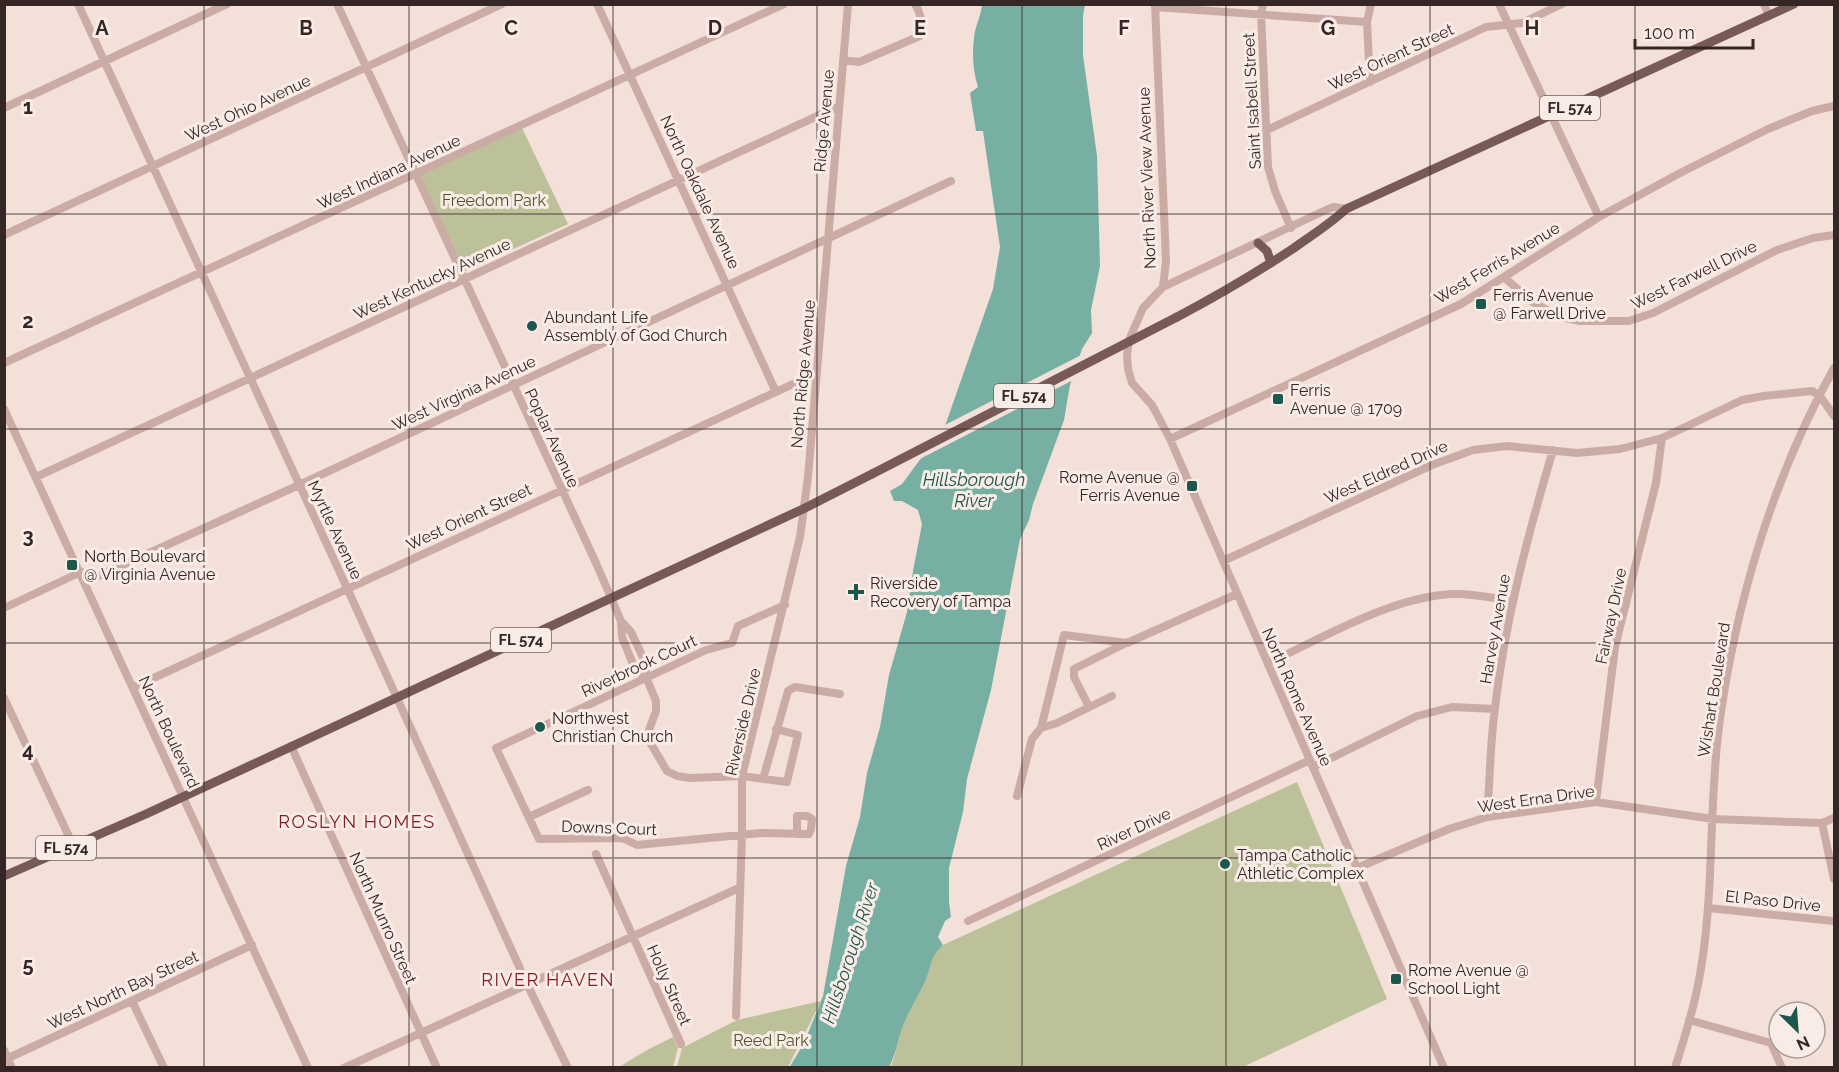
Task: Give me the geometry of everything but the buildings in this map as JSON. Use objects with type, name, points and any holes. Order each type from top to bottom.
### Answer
[{"type":"main road","name":"FL 574","points":[[4,876],[184,796],[803,510],[1228,290],[1335,219],[1346,208],[1551,117],[1794,4]]},
{"type":"main road","points":[[1258,243],[1267,250],[1271,263]]},
{"type":"street","name":"Myrtle Avenue","points":[[78,4],[397,697],[526,984],[568,1068]]},
{"type":"street","points":[[4,108],[227,4]]},
{"type":"street","name":"Poplar Avenue","points":[[337,4],[621,621],[631,632],[646,664],[646,677],[656,701],[656,711],[649,730],[651,744],[667,771],[677,776],[690,778],[742,776],[788,782],[798,735],[776,729]]},
{"type":"street","name":"West Ohio Avenue","points":[[4,235],[502,4]]},
{"type":"street","name":"North Oakdale Avenue","points":[[597,4],[776,392]]},
{"type":"street","name":"West Indiana Avenue","points":[[4,363],[784,4]]},
{"type":"street","name":"Ridge Avenue","points":[[827,240],[848,4]]},
{"type":"street","points":[[843,60],[858,62],[920,36],[923,32],[919,10],[915,4]]},
{"type":"street","name":"Saint Isabell Street","points":[[1263,4],[1261,14],[1268,167],[1290,228]]},
{"type":"street","points":[[1370,82],[1367,22],[1371,4]]},
{"type":"street","points":[[1499,4],[1599,217]]},
{"type":"street","name":"West Orient Street","points":[[1267,130],[1486,27],[1522,23],[1562,4]]},
{"type":"street","points":[[1764,4],[1770,16]]},
{"type":"street","points":[[1155,6],[1367,22]]},
{"type":"street","name":"North River View Avenue","points":[[1129,340],[1143,308],[1163,287],[1166,261],[1155,6]]},
{"type":"street","name":"West Kentucky Avenue","points":[[36,477],[839,106]]},
{"type":"street","name":"West Ferris Avenue","points":[[1170,439],[1461,304],[1599,217],[1682,172],[1768,129],[1812,111],[1834,106]]},
{"type":"street","name":"West Virginia Avenue","points":[[85,582],[951,181]]},
{"type":"street","points":[[1163,287],[1334,207],[1346,208]]},
{"type":"street","name":"West Farwell Drive","points":[[1505,278],[1531,301],[1557,316],[1580,321],[1629,321],[1653,313],[1777,250],[1813,238],[1834,235]]},
{"type":"street","name":"North Ridge Avenue","points":[[803,510],[818,373],[827,240]]},
{"type":"street","name":"North Rome Avenue","points":[[1129,340],[1127,355],[1132,383],[1152,405],[1170,439],[1444,1068]]},
{"type":"street","name":"Wishart Boulevard","points":[[1675,1068],[1689,1020],[1702,961],[1708,908],[1719,727],[1734,637],[1746,590],[1778,489],[1834,368]]},
{"type":"street","name":"West Orient Street","points":[[134,687],[818,373]]},
{"type":"street","name":"West Eldred Drive","points":[[1222,561],[1448,458],[1484,448],[1507,446],[1577,453],[1634,447],[1662,438],[1742,400],[1812,391],[1820,396]]},
{"type":"street","points":[[1820,396],[1834,416]]},
{"type":"street","name":"North Boulevard","points":[[4,409],[308,1068]]},
{"type":"street","name":"Fairway Drive","points":[[1596,802],[1615,647],[1656,483],[1662,438]]},
{"type":"street","name":"Harvey Avenue","points":[[1487,817],[1495,709],[1512,601],[1531,524],[1553,450]]},
{"type":"street","name":"Riverside Drive","points":[[736,1016],[742,776],[785,605],[800,537],[803,510]]},
{"type":"street","points":[[4,608],[81,572]]},
{"type":"street","points":[[1089,707],[1074,677],[1074,669],[1237,594]]},
{"type":"street","points":[[1268,663],[1388,608],[1431,596],[1471,595],[1512,601]]},
{"type":"street","name":"Riverbrook Court","points":[[496,747],[706,650],[732,643],[738,626],[785,605]]},
{"type":"street","points":[[1017,796],[1032,739],[1041,728],[1064,634],[1127,643]]},
{"type":"street","points":[[763,779],[788,691],[795,687],[840,694]]},
{"type":"street","points":[[1041,728],[1057,723],[1112,696]]},
{"type":"street","points":[[4,698],[73,845]]},
{"type":"street","name":"River Drive","points":[[968,921],[1417,716],[1452,707],[1495,709]]},
{"type":"street","name":"North Munro Street","points":[[291,746],[437,1068]]},
{"type":"street","name":"Downs Court","points":[[496,747],[539,839],[622,838],[637,845],[742,836]]},
{"type":"street","points":[[529,817],[588,790]]},
{"type":"street","name":"West Erna Drive","points":[[1357,868],[1449,829],[1487,817],[1596,802],[1713,819],[1822,822],[1834,818]]},
{"type":"street","points":[[1822,822],[1834,879]]},
{"type":"street","points":[[742,836],[761,833],[796,834]]},
{"type":"street","name":"Holly Street","points":[[596,854],[681,1044]]},
{"type":"street","points":[[344,1068],[739,888]]},
{"type":"street","name":"El Paso Drive","points":[[1708,908],[1834,921]]},
{"type":"street","name":"West North Bay Street","points":[[6,1056],[252,945]]},
{"type":"street","points":[[132,1000],[164,1068]]},
{"type":"street","points":[[1689,1020],[1771,1043],[1782,1068]]},
{"type":"street","points":[[6,1056],[12,1068]]},
{"type":"green space","name":"Freedom Park","points":[[522,128],[568,224],[465,271],[420,175]]},
{"type":"green space","name":"Tampa Catholic Athletic Complex","points":[[1297,782],[1387,999],[1243,1067],[890,1068],[906,1019],[925,983],[933,957],[943,945]]},
{"type":"green space","name":"Reed Park","points":[[821,1001],[788,1067],[677,1067],[682,1048],[737,1020]]},
{"type":"green space","points":[[673,1037],[678,1048],[673,1067],[619,1067],[647,1050]]},
{"type":"water","name":"Hillsborough River","points":[[982,5],[1085,5],[1083,55],[1097,156],[1100,266],[1091,310],[1092,333],[1082,349],[1070,385],[1064,420],[1029,520],[1020,539],[991,690],[967,779],[963,812],[949,868],[951,917],[945,921],[938,937],[943,945],[933,957],[925,983],[908,1014],[889,1067],[789,1068],[804,1043],[823,996],[846,866],[860,817],[867,773],[880,727],[889,675],[907,612],[922,524],[918,510],[902,501],[894,501],[890,491],[902,484],[945,426],[993,289],[1000,247],[983,131],[976,131],[970,93],[978,87],[973,50]]},
{"type":"pier","points":[[1083,354],[1075,379],[916,461],[941,427]]},
{"type":"place","name":"Ferris Avenue @ Farwell Drive","points":[[1481,304]]},
{"type":"place","name":"Abundant Life Assembly of God Church","points":[[532,326]]},
{"type":"place","name":"Ferris Avenue @ 1709","points":[[1278,399]]},
{"type":"place","name":"Rome Avenue @ Ferris Avenue","points":[[1192,486]]},
{"type":"place","name":"North Boulevard @ Virginia Avenue","points":[[72,565]]},
{"type":"place","name":"Riverside Recovery of Tampa","points":[[856,592]]},
{"type":"place","name":"Northwest Christian Church","points":[[540,727]]},
{"type":"place","name":"Tampa Catholic Athletic Complex","points":[[1225,864]]},
{"type":"place","name":"Rome Avenue @ School Light","points":[[1396,979]]},
{"type":"district","name":"ROSLYN HOMES","points":[[357,821]]},
{"type":"district","name":"RIVER HAVEN","points":[[548,979]]}]
